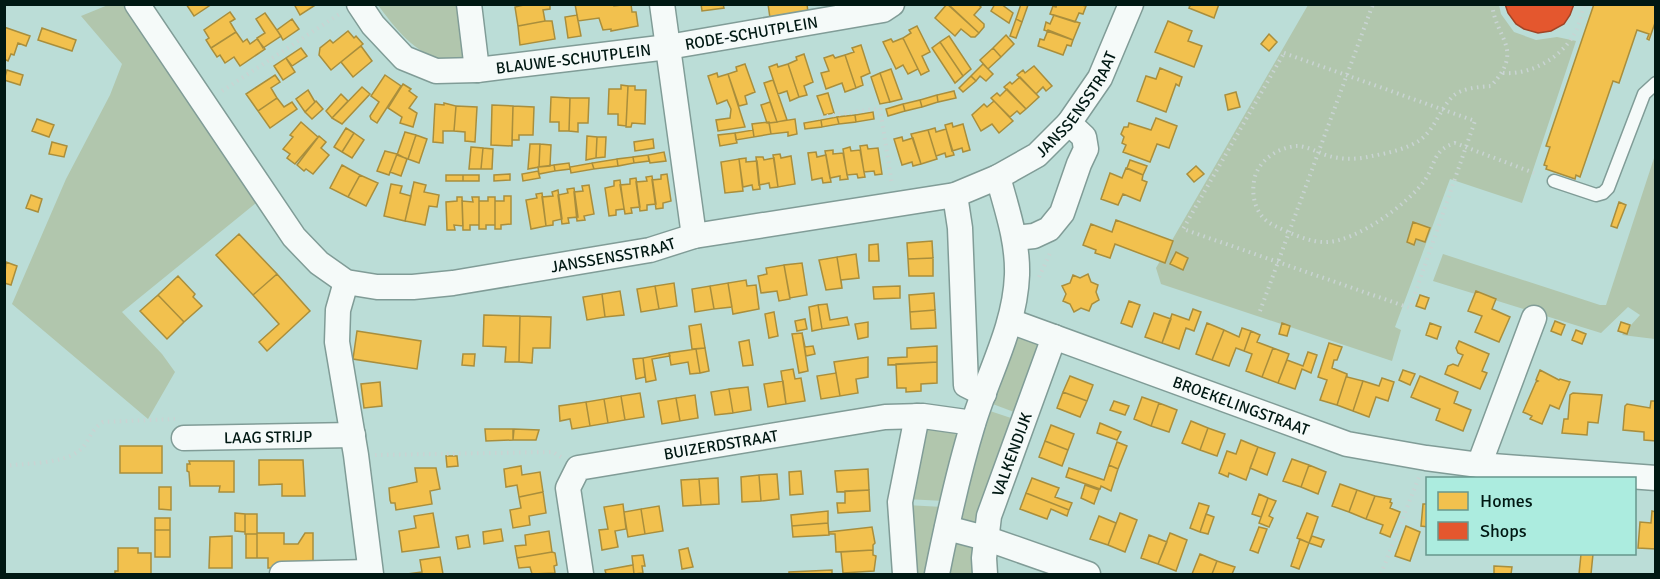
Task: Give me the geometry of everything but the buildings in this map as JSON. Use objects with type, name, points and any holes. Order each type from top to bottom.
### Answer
[{"type":"street","name":"JANSSENSSTRAAT","points":[[137,4],[294,237],[319,263],[346,282],[377,287],[412,287],[453,283],[650,250],[694,236],[954,195],[998,177],[1037,155],[1069,123],[1100,78],[1131,4]]},
{"type":"street","name":"BLAUWE-SCHUTPLEIN","points":[[469,4],[477,70]]},
{"type":"street","points":[[662,4],[694,236]]},
{"type":"street","name":"RODE-SCHUTPLEIN","points":[[668,47],[835,11],[883,10],[892,4]]},
{"type":"street","name":"BLAUWE-SCHUTPLEIN","points":[[352,8],[373,25],[404,58],[436,71],[477,70],[668,47]]},
{"type":"street","points":[[1015,238],[1034,236],[1047,230],[1054,225],[1062,213],[1086,149],[1084,137],[1069,123]]},
{"type":"street","points":[[937,574],[973,423],[1010,321],[1017,275],[1015,238],[998,177]]},
{"type":"street","points":[[954,195],[960,228],[966,385],[984,394]]},
{"type":"street","points":[[282,574],[371,573],[355,445],[337,342],[338,310],[346,282]]},
{"type":"street","points":[[1479,465],[1534,318]]},
{"type":"street","name":"BROEKELINGSTRAAT","points":[[1010,321],[1347,444],[1479,465],[1656,478]]},
{"type":"street","name":"VALKENDIJK","points":[[985,574],[985,538],[988,516],[1054,337]]},
{"type":"street","points":[[905,574],[900,502],[917,416]]},
{"type":"street","name":"BUIZERDSTRAAT","points":[[578,468],[885,417],[917,416],[973,423]]},
{"type":"street","name":"LAAG STRIJP","points":[[185,428],[355,445]]},
{"type":"street","points":[[578,468],[568,488],[581,574]]},
{"type":"street","points":[[947,528],[985,538],[1088,574]]},
{"type":"lane","points":[[1554,181],[1596,195],[1603,194],[1608,188],[1644,94],[1656,83]]},
{"type":"path","points":[[1260,311],[1373,4]]},
{"type":"path","points":[[1492,4],[1495,20],[1505,39],[1508,53],[1503,73],[1491,86],[1473,88],[1454,95],[1433,126],[1420,140],[1399,149],[1371,157],[1347,159],[1297,146],[1275,153],[1261,163],[1254,178],[1253,198],[1260,215],[1272,225],[1308,239],[1326,242],[1344,239],[1381,220],[1410,197],[1425,179],[1438,153],[1445,146],[1455,143],[1534,173]]},
{"type":"path","points":[[1503,73],[1515,74],[1535,69],[1555,55],[1573,36],[1585,4]]},
{"type":"path","points":[[203,103],[352,8]]},
{"type":"path","points":[[1284,53],[1443,109],[1475,120],[1410,308],[1183,229],[1284,53]]},
{"type":"path","points":[[821,117],[880,108],[895,204]]},
{"type":"path","points":[[1035,286],[1051,251],[1052,243],[1047,230]]},
{"type":"path","points":[[4,466],[65,459],[81,450],[94,427],[103,422],[185,428]]},
{"type":"path","points":[[355,445],[553,452],[578,468]]},
{"type":"path","points":[[1381,574],[1426,458]]},
{"type":"green space","points":[[108,5],[123,5],[256,203],[122,312],[162,354],[175,372],[148,419],[12,304],[66,179],[110,95],[122,64],[81,16]]},
{"type":"green space","points":[[378,5],[463,5],[468,58],[447,61],[424,52],[406,39]]},
{"type":"green space","points":[[1308,5],[1499,5],[1501,14],[1514,32],[1536,40],[1557,37],[1576,41],[1522,203],[1450,179],[1395,327],[1401,330],[1392,361],[1161,284],[1156,268]]},
{"type":"green space","points":[[1655,155],[1655,339],[1622,335],[1640,315],[1628,307],[1601,333],[1433,281],[1443,254],[1606,305]]},
{"type":"green space","points":[[1016,336],[1044,346],[1019,414],[990,403]]},
{"type":"green space","points":[[987,410],[1017,420],[976,527],[964,522],[959,515]]},
{"type":"green space","points":[[924,426],[954,432],[958,438],[944,501],[906,499]]},
{"type":"green space","points":[[906,505],[943,507],[929,574],[912,574]]},
{"type":"green space","points":[[959,541],[979,543],[978,574],[945,574],[954,544]]}]
